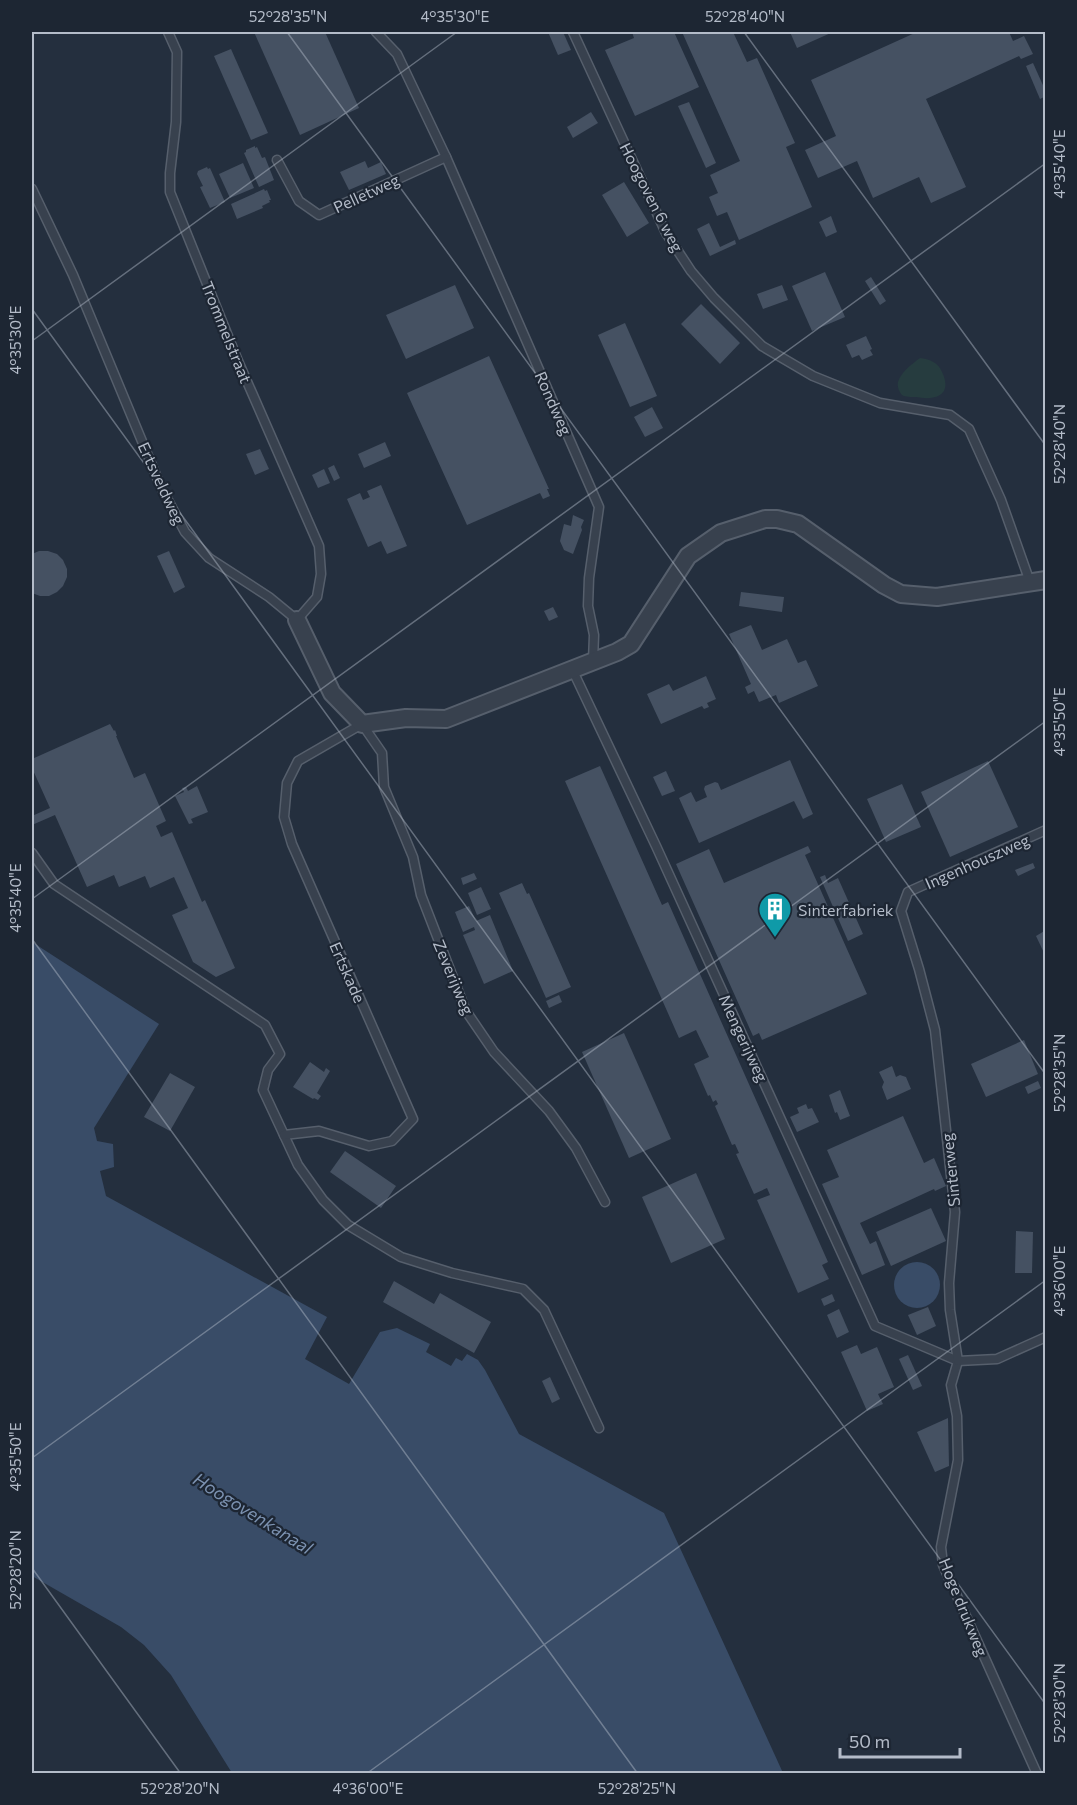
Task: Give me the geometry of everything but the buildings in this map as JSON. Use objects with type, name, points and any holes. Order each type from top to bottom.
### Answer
[{"type":"street","points":[[362,723],[406,718],[446,719],[617,652],[631,644],[688,556],[721,533],[765,519],[798,524],[884,585],[901,594],[937,597],[1038,581]]},
{"type":"street","name":"Ertsveldweg","points":[[297,620],[332,693],[362,723]]},
{"type":"lane","name":"Trommelstraat","points":[[168,32],[177,52],[176,122],[170,192],[238,361],[319,546],[321,574],[317,597],[297,620]]},
{"type":"lane","name":"Rondweg","points":[[376,32],[398,54],[446,157],[599,507],[589,578],[588,606],[594,635],[593,661]]},
{"type":"lane","name":"Hoogoven 6 weg","points":[[573,32],[666,233],[691,271],[714,298],[762,346],[813,376],[880,403],[950,415],[969,429],[1038,581]]},
{"type":"lane","name":"Pelletweg","points":[[277,160],[299,201],[319,215],[446,157]]},
{"type":"lane","name":"Ertsveldweg","points":[[32,189],[73,275],[161,487],[185,532],[209,558],[269,597],[297,620]]},
{"type":"lane","name":"Mengerijweg","points":[[572,669],[661,856],[875,1326],[958,1361]]},
{"type":"lane","name":"Ertskade","points":[[284,1136],[320,1131],[369,1146],[392,1141],[413,1119],[292,844],[284,817],[287,783],[298,760],[362,723]]},
{"type":"lane","name":"Zeverijweg","points":[[362,723],[382,753],[384,788],[413,857],[421,895],[466,1011],[494,1052],[549,1111],[576,1148],[605,1202]]},
{"type":"lane","name":"Ingenhouszweg","points":[[908,892],[1046,830]]},
{"type":"lane","points":[[32,853],[54,884],[265,1025],[280,1054],[268,1070],[263,1090],[298,1165],[323,1200],[348,1225],[401,1257],[452,1273],[523,1289],[544,1310],[599,1428]]},
{"type":"lane","name":"Sinterweg","points":[[908,892],[901,911],[935,1030],[955,1212],[949,1283],[950,1310],[958,1361]]},
{"type":"lane","points":[[958,1361],[997,1359],[1046,1337]]},
{"type":"lane","name":"Hoge drukweg","points":[[958,1361],[951,1385],[957,1416],[958,1460],[941,1547],[943,1565],[1037,1773]]},
{"type":"green space","points":[[920,358],[933,362],[942,372],[945,386],[941,395],[930,398],[907,397],[899,391],[898,382],[902,375]]},
{"type":"water","name":"Hoogovenkanaal","points":[[32,942],[159,1024],[94,1128],[97,1141],[113,1144],[114,1167],[100,1171],[106,1196],[327,1317],[305,1359],[349,1384],[380,1332],[397,1328],[430,1344],[426,1352],[451,1366],[456,1358],[462,1361],[467,1354],[478,1360],[485,1370],[519,1434],[664,1513],[783,1773],[232,1773],[171,1675],[144,1645],[121,1627],[32,1576]]},
{"type":"water","points":[[917,1262],[933,1269],[940,1285],[933,1301],[917,1308],[901,1301],[894,1285],[901,1269]]},
{"type":"place","name":"Sinterfabriek","points":[[775,938]]}]
